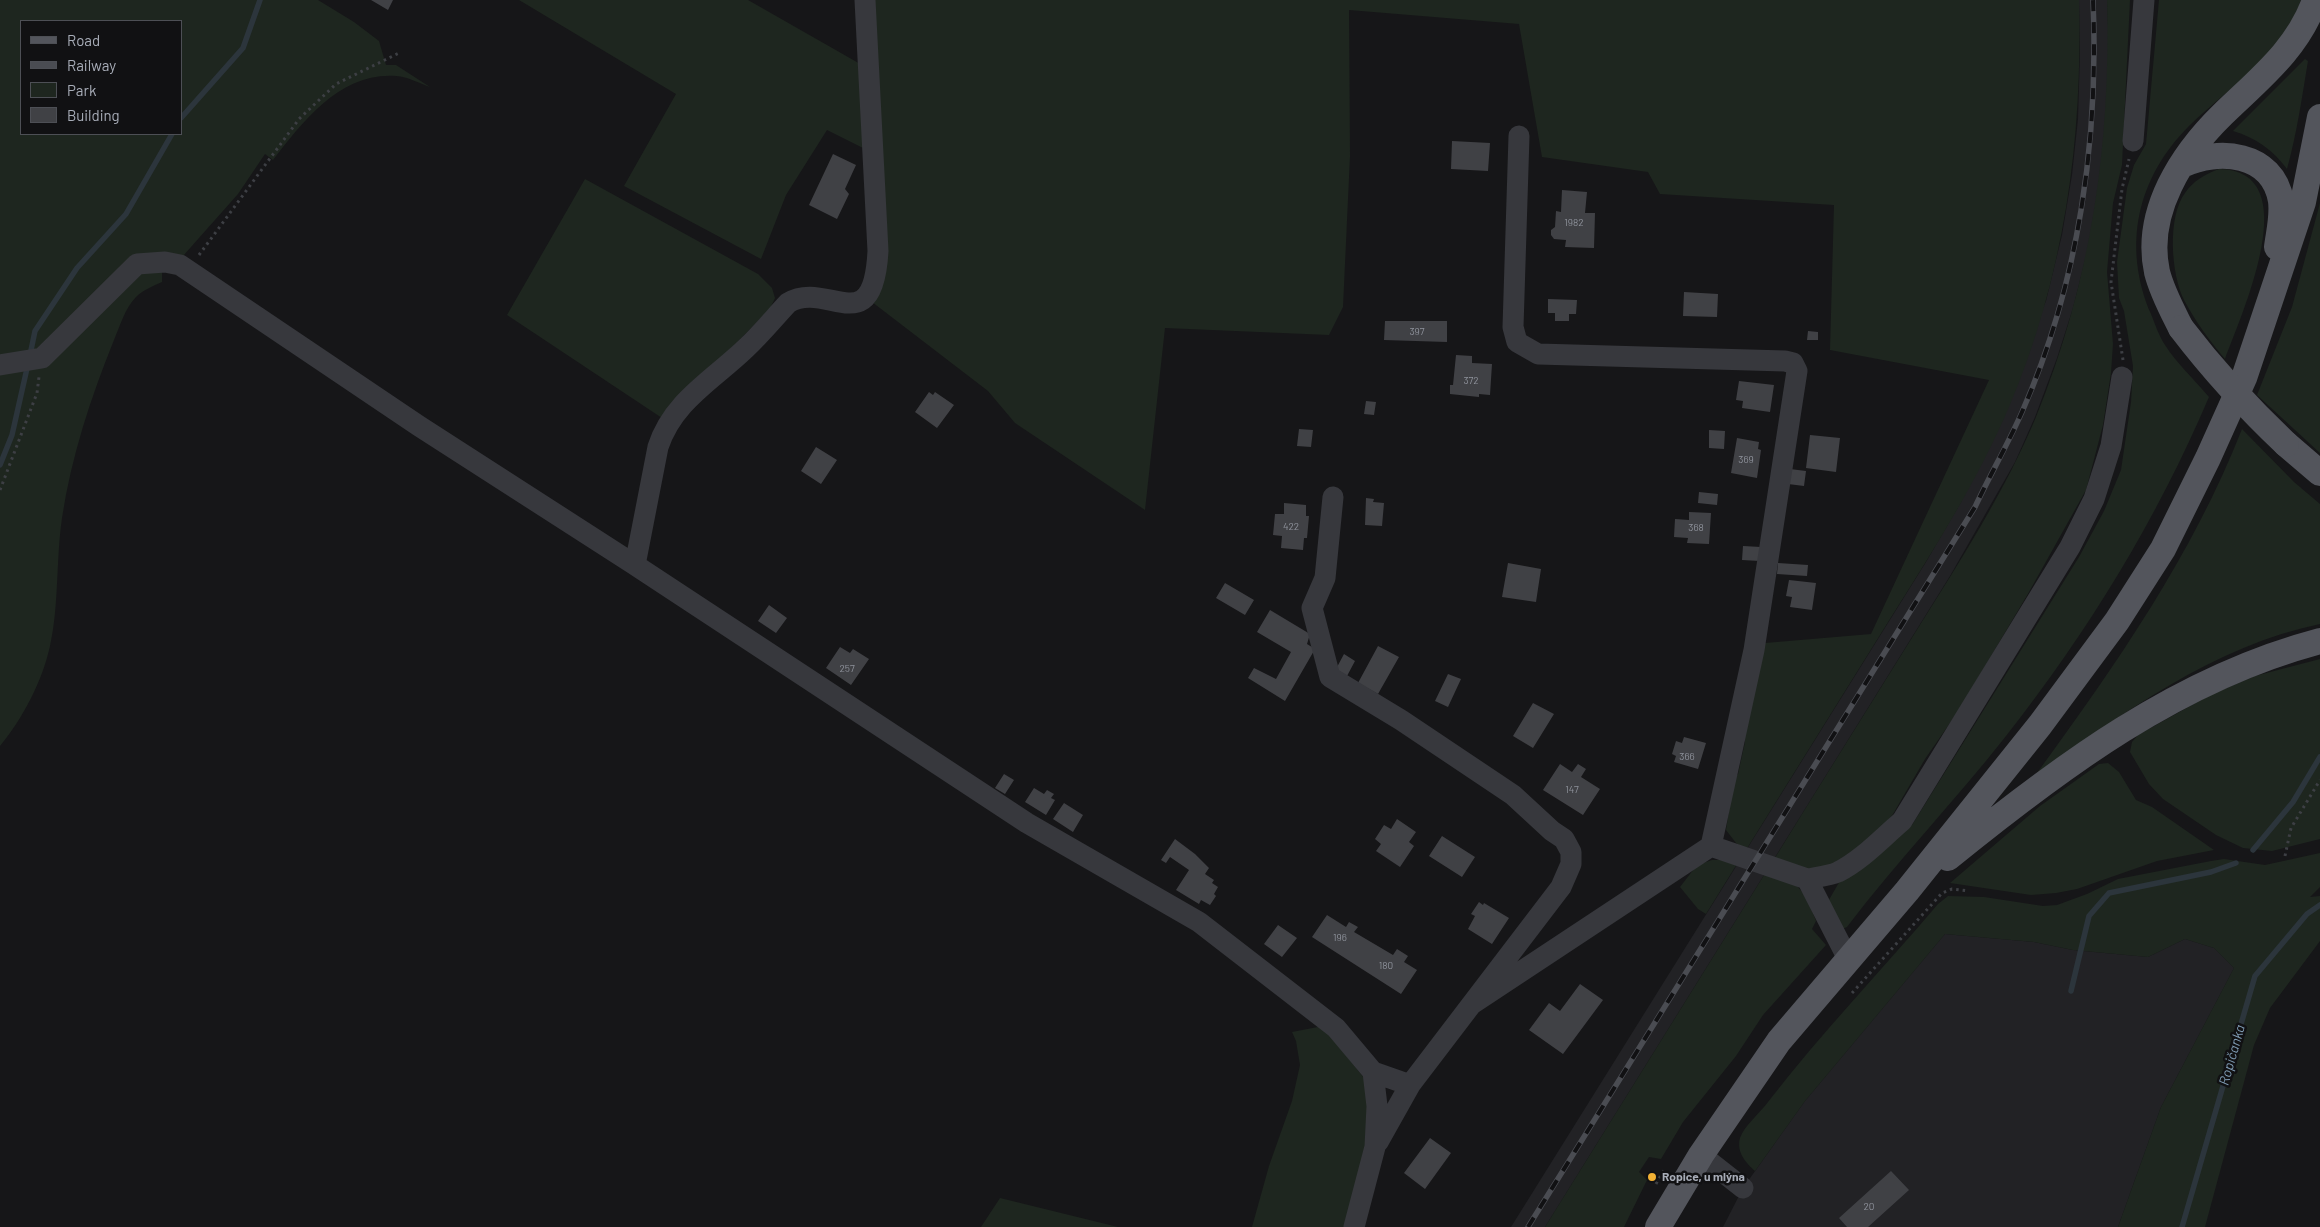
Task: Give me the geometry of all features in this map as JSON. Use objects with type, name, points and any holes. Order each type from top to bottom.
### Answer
[{"type":"main road","points":[[2315,0],[2299,36],[2279,61],[2221,116],[2182,165],[2162,202],[2155,241],[2157,271],[2181,328],[2242,402],[2320,473]]},
{"type":"main road","points":[[1658,1227],[1701,1155],[1779,1040],[1907,891],[2046,717],[2117,621],[2163,549],[2208,458],[2240,387],[2269,308],[2304,202],[2320,117]]},
{"type":"main road","points":[[2182,165],[2212,156],[2239,157],[2259,166],[2273,182],[2281,202],[2280,225],[2269,308]]},
{"type":"main road","points":[[1907,891],[2030,791],[2158,708],[2219,676],[2287,649],[2320,641]]},
{"type":"street","points":[[635,565],[658,447],[663,433],[679,407],[746,348],[788,303],[796,298],[811,298],[846,304],[858,302],[867,296],[874,284],[877,275],[878,251],[866,0]]},
{"type":"street","points":[[2133,141],[2144,0]]},
{"type":"street","points":[[1472,1004],[1712,846],[1754,650],[1797,371],[1793,363],[1785,361],[1538,354],[1517,342],[1513,327],[1519,136]]},
{"type":"street","points":[[8,364],[41,359],[137,264],[166,262],[188,269],[419,426],[635,565],[1027,823],[1199,922],[1336,1028],[1373,1072],[1410,1085]]},
{"type":"street","points":[[1712,846],[1808,879],[1836,873],[1861,856],[1902,821],[2064,556],[2094,500],[2111,446],[2122,377]]},
{"type":"street","points":[[1333,496],[1325,578],[1312,608],[1330,677],[1401,720],[1513,795],[1552,831],[1564,839],[1571,852],[1571,864],[1560,887],[1410,1085],[1375,1146]]},
{"type":"street","points":[[1808,879],[1848,958]]},
{"type":"street","points":[[1354,1227],[1375,1146],[1377,1106],[1373,1072]]},
{"type":"street","points":[[1701,1155],[1742,1188]]},
{"type":"path","points":[[188,269],[299,119],[315,102],[336,84],[399,53]]},
{"type":"path","points":[[2122,377],[2124,354],[2111,282],[2122,189],[2133,141]]},
{"type":"path","points":[[0,490],[37,392],[41,359]]},
{"type":"path","points":[[2285,856],[2291,828],[2320,780]]},
{"type":"path","points":[[1848,997],[1942,892],[1952,889],[1969,890]]},
{"type":"shaded area","points":[[2079,0],[2107,0],[2109,52],[2106,121],[2100,178],[2090,241],[2073,308],[2035,417],[2015,462],[1950,576],[1545,1227],[1511,1227],[1926,562],[1962,500],[2046,301],[2062,235],[2072,175],[2078,119]]},
{"type":"shaded area","points":[[1945,934],[2034,942],[2073,950],[2148,957],[2185,939],[2214,948],[2234,968],[2161,1107],[2118,1227],[1723,1227],[1743,1188],[1805,1101]]},
{"type":"green space","points":[[0,0],[318,0],[354,22],[379,41],[386,65],[396,65],[430,87],[396,76],[376,77],[358,82],[341,90],[311,115],[273,160],[265,154],[238,194],[183,256],[162,266],[162,282],[142,292],[129,306],[97,383],[76,450],[62,518],[55,615],[50,646],[42,673],[31,699],[0,746]]},
{"type":"green space","points":[[519,0],[748,0],[862,65],[863,148],[827,130],[786,195],[761,259],[624,186],[676,94]]},
{"type":"green space","points":[[875,0],[2079,0],[2077,105],[2066,208],[2044,309],[2009,407],[1969,489],[1938,542],[1746,850],[1736,843],[1726,830],[1734,779],[1738,774],[1745,742],[1742,733],[1765,643],[1871,634],[1989,380],[1830,350],[1834,205],[1660,194],[1648,172],[1542,157],[1519,24],[1349,10],[1350,156],[1343,307],[1329,335],[1165,328],[1145,510],[1015,423],[988,391],[872,302]]},
{"type":"green space","points":[[2107,0],[2130,0],[2122,165],[2113,203],[2107,272],[2113,344],[2111,373],[2103,425],[2086,490],[2029,592],[1959,710],[1925,759],[1893,814],[1879,831],[1845,859],[1821,869],[1805,868],[1773,861],[1966,551],[2011,472],[2036,417],[2071,315],[2084,264],[2094,212],[2101,160],[2105,107]]},
{"type":"green space","points":[[2159,0],[2301,0],[2281,38],[2268,54],[2189,126],[2171,146],[2146,190],[2140,214],[2137,238],[2137,263],[2142,289],[2151,314],[2161,338],[2170,352],[2209,397],[2189,442],[2144,530],[2093,615],[2065,656],[1987,760],[1886,878],[1847,927],[1840,930],[1826,905],[1841,879],[1906,827],[1912,825],[2079,557],[2104,511],[2121,470],[2131,402],[2133,366],[2124,311],[2119,298],[2117,262],[2127,188],[2134,165],[2146,144]]},
{"type":"green space","points":[[2305,59],[2308,61],[2304,88],[2287,169],[2276,156],[2263,146],[2249,137],[2233,131]]},
{"type":"green space","points":[[2219,169],[2245,176],[2260,193],[2264,218],[2261,248],[2254,280],[2225,359],[2203,331],[2184,300],[2176,276],[2173,246],[2175,216],[2179,203],[2185,193],[2200,178]]},
{"type":"green space","points":[[585,179],[758,274],[772,288],[775,298],[770,309],[662,418],[507,315]]},
{"type":"green space","points":[[2320,203],[2320,453],[2257,395],[2292,307]]},
{"type":"green space","points":[[2242,429],[2294,482],[2320,504],[2320,624],[2281,634],[2243,648],[2207,665],[2137,705],[2037,773],[2124,650],[2151,607],[2200,520]]},
{"type":"green space","points":[[2320,659],[2320,839],[2272,851],[2243,848],[2216,835],[2163,799],[2149,784],[2130,752],[2132,742],[2138,735],[2210,695],[2255,676]]},
{"type":"green space","points":[[2108,763],[2119,772],[2136,800],[2152,807],[2214,850],[2157,861],[2077,889],[2056,893],[2031,895],[1950,883],[2040,806],[2099,764]]},
{"type":"green space","points":[[2320,853],[2320,887],[2310,897],[2320,896],[2320,941],[2270,1008],[2254,1045],[2205,1227],[2118,1227],[2161,1107],[2234,968],[2214,948],[2185,939],[2148,957],[2073,950],[2034,942],[1945,934],[1805,1101],[1755,1171],[1743,1157],[1739,1143],[1742,1133],[1749,1124],[1830,1026],[1938,904],[1948,896],[1984,897],[2043,906],[2057,905],[2087,894],[2118,879],[2224,859],[2265,865]]},
{"type":"green space","points":[[1712,860],[1726,860],[1737,864],[1706,914],[1698,909],[1680,887],[1697,865]]},
{"type":"green space","points":[[1766,872],[1786,880],[1799,888],[1807,900],[1816,921],[1812,929],[1826,945],[1763,1015],[1736,1056],[1683,1122],[1661,1159],[1649,1157],[1639,1172],[1647,1180],[1624,1227],[1545,1227]]},
{"type":"green space","points":[[1323,1026],[1368,1083],[1370,1123],[1348,1227],[1252,1227],[1269,1166],[1292,1101],[1300,1065],[1296,1041],[1292,1032]]},
{"type":"green space","points":[[1000,1198],[1118,1227],[981,1227]]},
{"type":"building","points":[[371,0],[393,0],[388,10]]},
{"type":"building","points":[[1452,141],[1490,143],[1488,171],[1451,169]]},
{"type":"building","points":[[833,154],[856,165],[845,189],[849,194],[837,219],[809,205]]},
{"type":"building","points":[[1562,190],[1587,192],[1585,213],[1595,213],[1594,248],[1565,247],[1566,240],[1554,239],[1551,235],[1551,230],[1555,227],[1556,211],[1561,212]]},
{"type":"building","points":[[1684,292],[1718,294],[1717,317],[1683,316]]},
{"type":"building","points":[[1548,299],[1577,300],[1576,314],[1569,314],[1569,321],[1555,321],[1555,313],[1548,313]]},
{"type":"building","points":[[1385,321],[1447,321],[1447,342],[1384,340]]},
{"type":"building","points":[[1808,331],[1818,332],[1818,340],[1807,340]]},
{"type":"building","points":[[1456,355],[1472,356],[1472,363],[1492,364],[1490,395],[1479,394],[1479,397],[1450,394],[1450,385],[1453,385]]},
{"type":"building","points":[[1739,381],[1774,385],[1770,412],[1742,408],[1743,401],[1736,400]]},
{"type":"building","points":[[929,392],[933,395],[935,392],[954,405],[937,428],[915,412]]},
{"type":"building","points":[[1366,401],[1376,402],[1374,415],[1364,414]]},
{"type":"building","points":[[1299,429],[1313,430],[1311,447],[1297,446]]},
{"type":"building","points":[[1709,430],[1725,431],[1724,449],[1709,448]]},
{"type":"building","points":[[1810,435],[1840,438],[1836,472],[1806,468]]},
{"type":"building","points":[[1737,438],[1759,442],[1758,449],[1761,450],[1757,478],[1731,473]]},
{"type":"building","points":[[816,447],[837,460],[821,484],[801,471]]},
{"type":"building","points":[[1790,469],[1806,471],[1804,486],[1788,484]]},
{"type":"building","points":[[1699,492],[1718,494],[1717,505],[1698,503]]},
{"type":"building","points":[[1366,498],[1374,499],[1373,502],[1384,503],[1382,526],[1365,525]]},
{"type":"building","points":[[1284,503],[1306,505],[1306,516],[1309,516],[1307,538],[1304,538],[1303,550],[1281,548],[1282,536],[1273,535],[1275,514],[1284,514]]},
{"type":"building","points":[[1689,512],[1711,513],[1709,544],[1687,543],[1688,538],[1674,537],[1675,519],[1689,520]]},
{"type":"building","points":[[1743,546],[1761,547],[1760,561],[1742,560]]},
{"type":"building","points":[[1508,563],[1541,569],[1536,602],[1502,597]]},
{"type":"building","points":[[1778,563],[1808,565],[1807,576],[1777,574]]},
{"type":"building","points":[[1789,580],[1816,583],[1812,610],[1790,607],[1792,597],[1786,596]]},
{"type":"building","points":[[1225,583],[1254,600],[1245,615],[1216,598]]},
{"type":"building","points":[[769,605],[787,618],[776,633],[758,621]]},
{"type":"building","points":[[1270,610],[1310,634],[1307,644],[1315,649],[1285,701],[1248,678],[1254,668],[1276,679],[1291,652],[1257,632]]},
{"type":"building","points":[[1378,646],[1399,657],[1378,694],[1358,683]]},
{"type":"building","points":[[840,647],[850,653],[853,649],[869,659],[851,685],[826,668]]},
{"type":"building","points":[[1344,654],[1355,661],[1347,676],[1336,669]]},
{"type":"building","points":[[1448,674],[1461,679],[1448,707],[1435,701]]},
{"type":"building","points":[[1533,703],[1554,714],[1533,748],[1513,736]]},
{"type":"building","points":[[1684,737],[1706,743],[1698,769],[1674,762],[1676,756],[1672,754],[1676,741],[1682,743]]},
{"type":"building","points":[[1560,764],[1572,772],[1578,764],[1586,769],[1581,777],[1600,789],[1583,815],[1543,790]]},
{"type":"building","points":[[1004,774],[1014,780],[1005,794],[995,788]]},
{"type":"building","points":[[1034,788],[1044,794],[1047,790],[1054,794],[1051,798],[1055,800],[1046,815],[1025,802]]},
{"type":"building","points":[[1064,803],[1083,815],[1073,832],[1053,819]]},
{"type":"building","points":[[1397,819],[1416,832],[1409,842],[1414,846],[1400,867],[1376,851],[1381,844],[1375,839],[1384,825],[1391,829]]},
{"type":"building","points":[[1442,836],[1475,857],[1462,877],[1429,856]]},
{"type":"building","points":[[1175,839],[1195,854],[1209,868],[1205,874],[1214,880],[1212,883],[1218,887],[1214,894],[1216,896],[1210,905],[1201,900],[1199,904],[1176,890],[1189,870],[1170,857],[1166,863],[1161,860]]},
{"type":"building","points":[[1479,902],[1509,918],[1492,944],[1468,929],[1475,916],[1471,914]]},
{"type":"building","points":[[1327,915],[1346,927],[1349,922],[1358,927],[1354,932],[1393,955],[1397,949],[1408,956],[1404,962],[1417,970],[1401,994],[1312,937]]},
{"type":"building","points":[[1278,925],[1297,938],[1282,957],[1264,944]]},
{"type":"building","points":[[1580,984],[1603,1000],[1563,1054],[1529,1030],[1549,1003],[1560,1011]]},
{"type":"building","points":[[1430,1138],[1451,1153],[1425,1189],[1404,1173]]},
{"type":"building","points":[[1891,1171],[1909,1190],[1868,1227],[1847,1227],[1839,1218]]},
{"type":"waterway","points":[[182,117],[243,48],[260,0]]},
{"type":"waterway","points":[[30,355],[35,331],[77,268],[126,214],[171,135]]},
{"type":"waterway","points":[[0,465],[12,435],[28,364]]},
{"type":"waterway","points":[[2253,850],[2293,802],[2320,757]]},
{"type":"waterway","points":[[2071,991],[2089,916],[2109,893],[2211,872],[2236,863]]},
{"type":"waterway","name":"Ropičanka","points":[[2182,1227],[2255,976],[2307,914],[2320,905]]},
{"type":"railway","points":[[1528,1227],[1975,507],[2017,424],[2042,363],[2058,313],[2071,262],[2081,210],[2092,105],[2093,0]]},
{"type":"place","name":"Ropice, u mlýna","points":[[1652,1177]]}]
